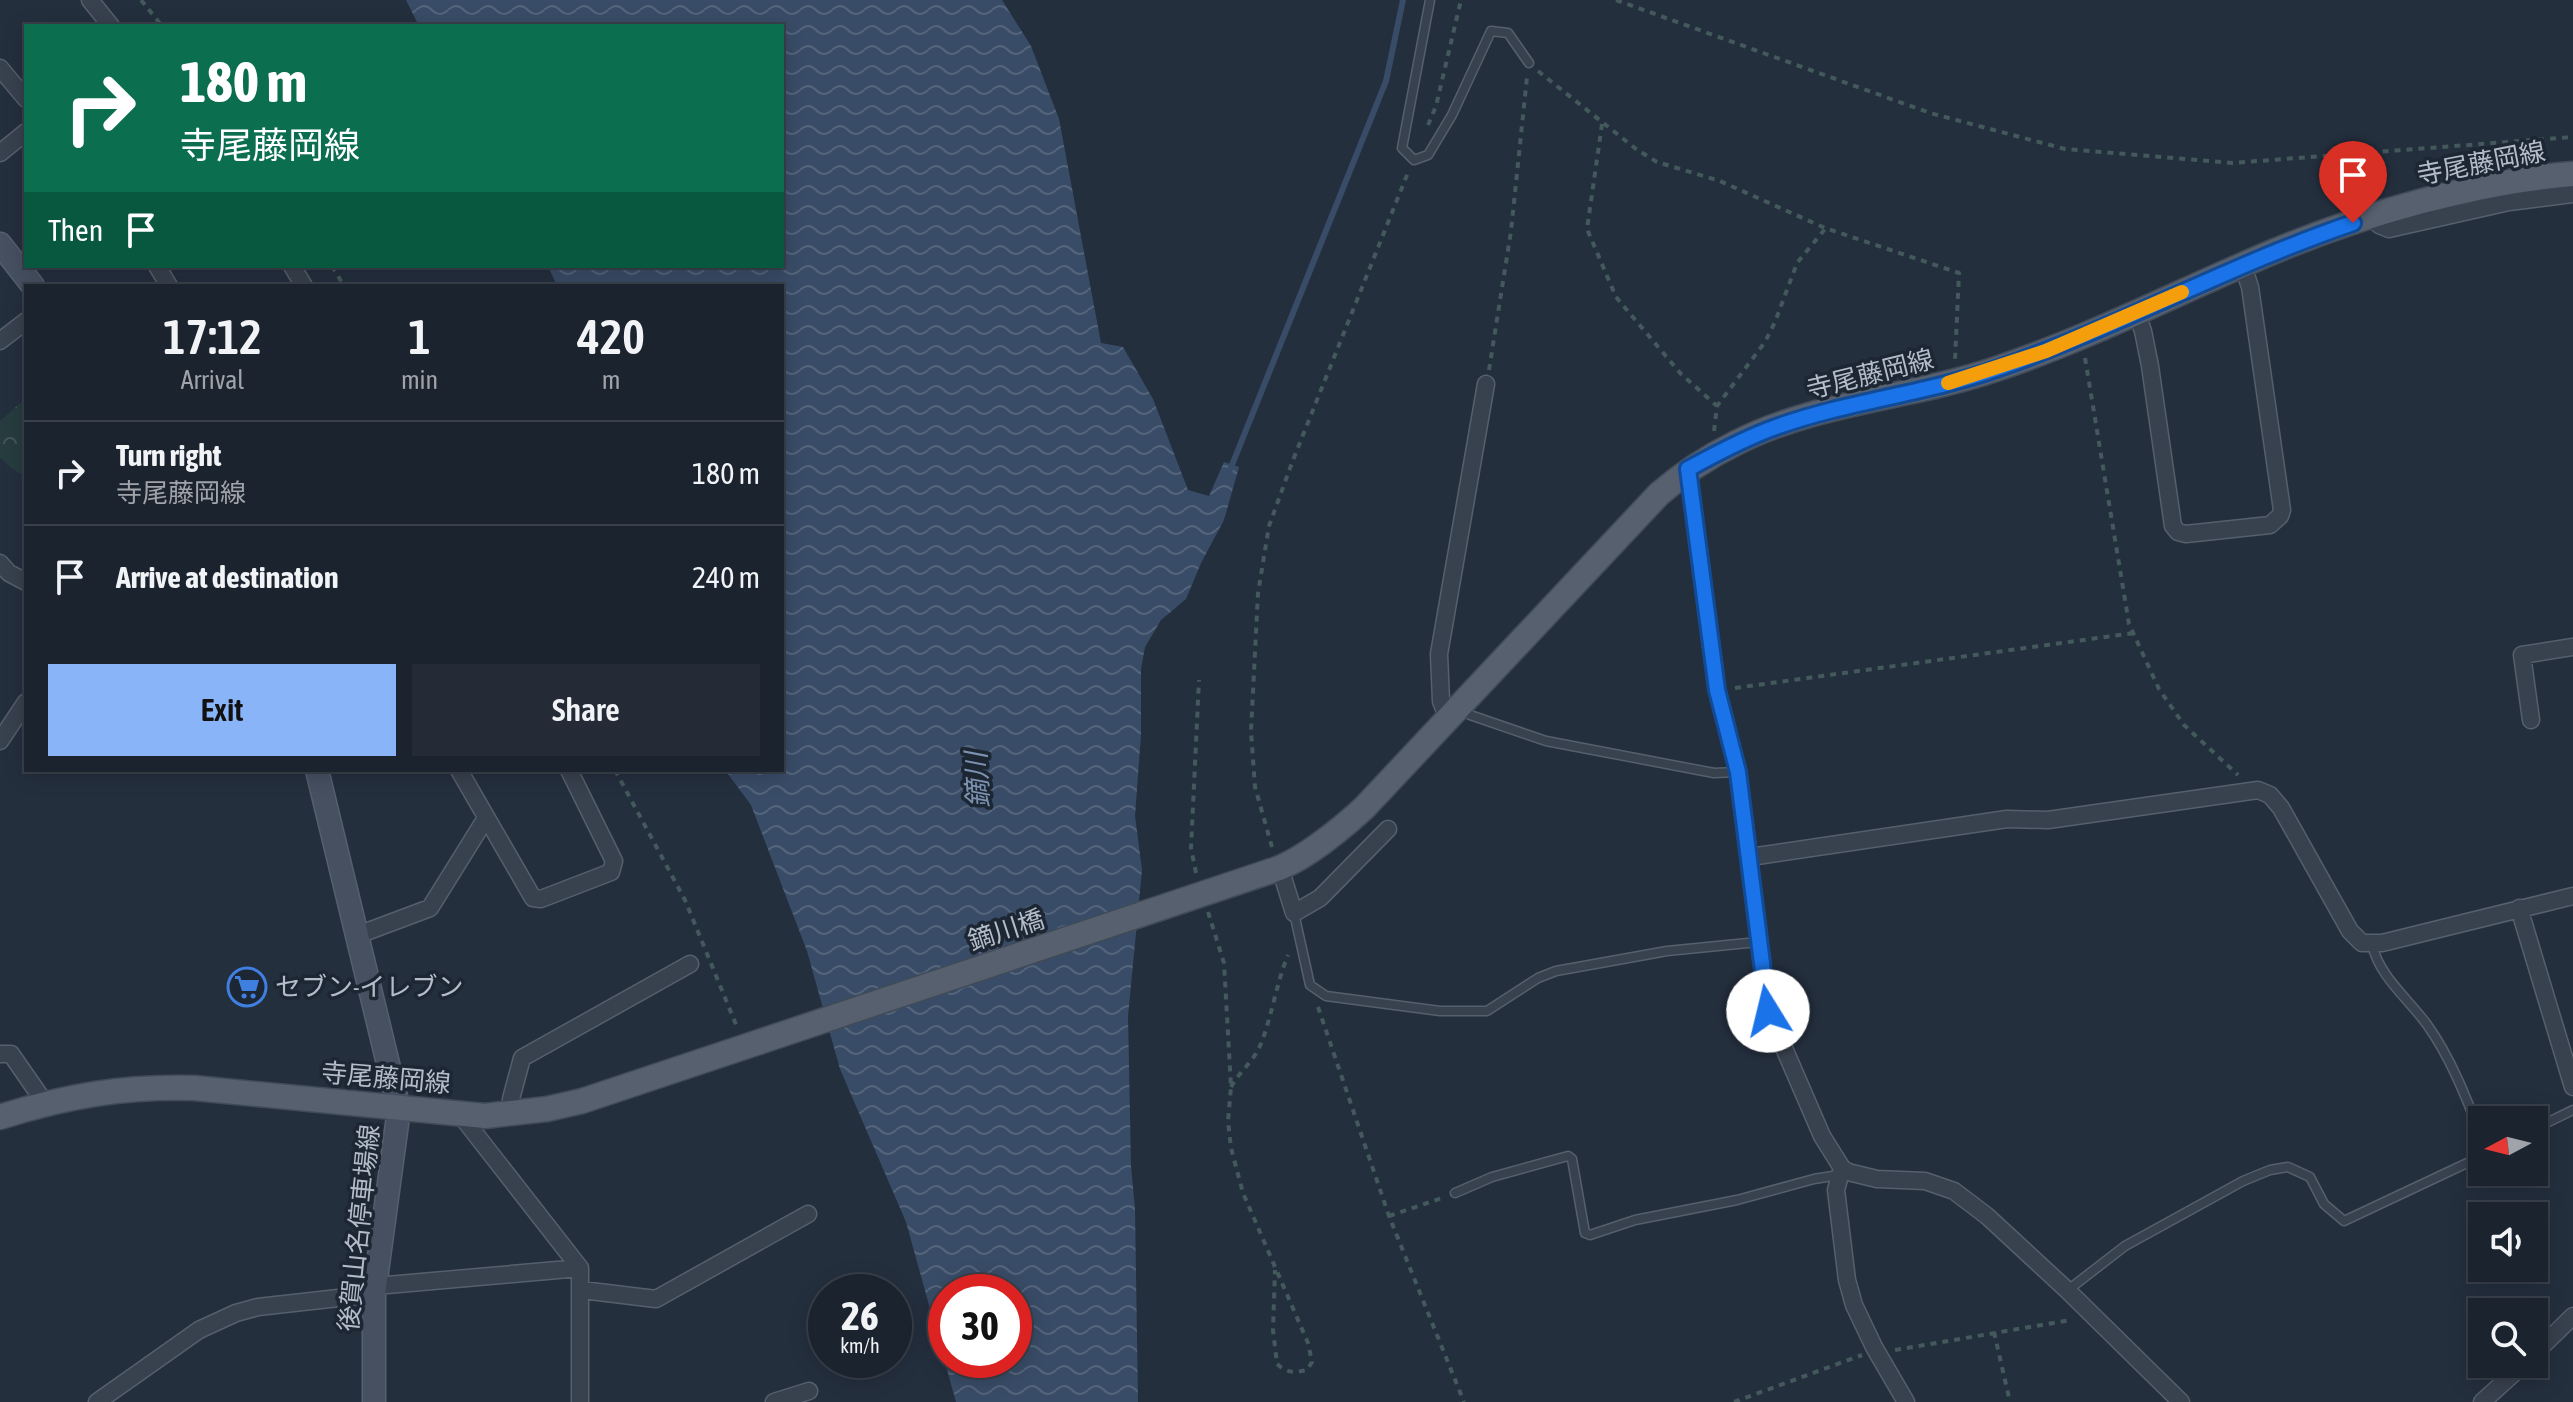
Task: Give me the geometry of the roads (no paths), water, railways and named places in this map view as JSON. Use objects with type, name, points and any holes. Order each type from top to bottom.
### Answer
[{"type":"main road","name":"寺尾藤岡線","points":[[1276,869],[1344,826],[1364,808],[1659,494],[1688,469],[1736,442],[1836,409],[1954,382],[1996,369],[2082,337],[2312,237],[2374,216],[2540,176],[2573,174]]},
{"type":"main road","name":"鏑川橋","points":[[752,1044],[1276,869]]},
{"type":"main road","name":"寺尾藤岡線","points":[[0,1117],[89,1093],[149,1087],[194,1088],[485,1116],[513,1114],[582,1101],[752,1044]]},
{"type":"street","points":[[90,0],[109,24]]},
{"type":"street","points":[[0,68],[24,97]]},
{"type":"street","points":[[0,153],[24,134]]},
{"type":"street","points":[[2374,216],[2379,225],[2389,229],[2509,202],[2573,194]]},
{"type":"street","points":[[0,244],[31,284]]},
{"type":"street","points":[[2136,312],[2150,366],[2173,526],[2178,532],[2186,534],[2270,525],[2282,510],[2250,287],[2243,266]]},
{"type":"street","points":[[0,341],[24,323]]},
{"type":"street","points":[[1454,712],[1441,701],[1439,654],[1486,384]]},
{"type":"street","points":[[1688,469],[1717,690],[1738,772],[1768,1011],[1840,1172],[1836,1190],[1847,1280],[1854,1305],[1876,1352],[1906,1402]]},
{"type":"street","points":[[3,569],[24,581]]},
{"type":"street","points":[[2531,720],[2522,655],[2573,647]]},
{"type":"street","points":[[0,741],[24,705]]},
{"type":"street","points":[[317,772],[399,1109]]},
{"type":"street","points":[[460,772],[533,898],[541,899],[611,872],[614,861],[570,772]]},
{"type":"street","points":[[1750,857],[2007,819],[2048,820],[2249,790],[2265,792],[2276,800],[2350,931],[2362,943],[2372,944],[2573,896]]},
{"type":"street","points":[[358,935],[430,908],[486,818]]},
{"type":"street","points":[[1276,869],[1294,913],[1320,898],[1388,829]]},
{"type":"street","points":[[2519,908],[2573,1087]]},
{"type":"street","points":[[513,1114],[511,1099],[522,1058],[690,964]]},
{"type":"street","points":[[0,1054],[11,1054],[45,1103]]},
{"type":"street","name":"後賀山名停車場線","points":[[374,1402],[375,1290],[399,1109]]},
{"type":"street","points":[[459,1113],[580,1268],[581,1402]]},
{"type":"street","points":[[1840,1172],[1877,1179],[1925,1181],[1954,1191],[1987,1216],[2067,1290],[2181,1402]]},
{"type":"street","points":[[582,1290],[656,1299],[808,1214]]},
{"type":"street","points":[[97,1402],[199,1330],[236,1313],[375,1290],[580,1268]]},
{"type":"street","points":[[2548,1340],[2573,1316]]},
{"type":"street","points":[[2482,1402],[2509,1378]]},
{"type":"street","points":[[774,1402],[809,1391]]},
{"type":"lane","points":[[1430,0],[1402,148],[1414,160],[1428,155],[1452,115],[1491,31],[1508,33],[1529,63]]},
{"type":"lane","points":[[1454,712],[1546,741],[1714,773],[1738,772]]},
{"type":"lane","points":[[1294,913],[1310,985],[1316,990],[1326,996],[1440,1011],[1487,1011],[1538,978],[1556,971],[1667,951],[1758,942]]},
{"type":"lane","points":[[2372,944],[2376,961],[2428,1026],[2444,1052],[2470,1106]]},
{"type":"lane","points":[[2548,1122],[2573,1110]]},
{"type":"lane","points":[[1455,1193],[1492,1177],[1568,1156],[1572,1159],[1585,1233],[1590,1235],[1635,1220],[1737,1200],[1840,1172]]},
{"type":"lane","points":[[2067,1290],[2125,1246],[2243,1181],[2270,1170],[2288,1167],[2310,1177],[2324,1204],[2344,1221],[2468,1163]]},
{"type":"water","name":"鏑川","points":[[406,0],[1002,0],[1031,46],[1059,119],[1101,343],[1123,347],[1153,399],[1188,490],[1209,496],[1224,462],[1239,467],[1224,520],[1186,599],[1161,620],[1145,647],[1141,669],[1141,735],[1135,816],[1142,870],[1128,1016],[1138,1402],[956,1402],[949,1378],[1032,1378],[1032,1274],[928,1274],[928,1301],[906,1222],[840,1069],[807,951],[751,805],[726,772],[784,772],[784,284],[556,284],[549,268],[784,268],[784,24],[418,24]]},
{"type":"waterway","points":[[1230,470],[1386,81],[1403,0]]},
{"type":"place","name":"セブン-イレブン","points":[[247,987]]}]
